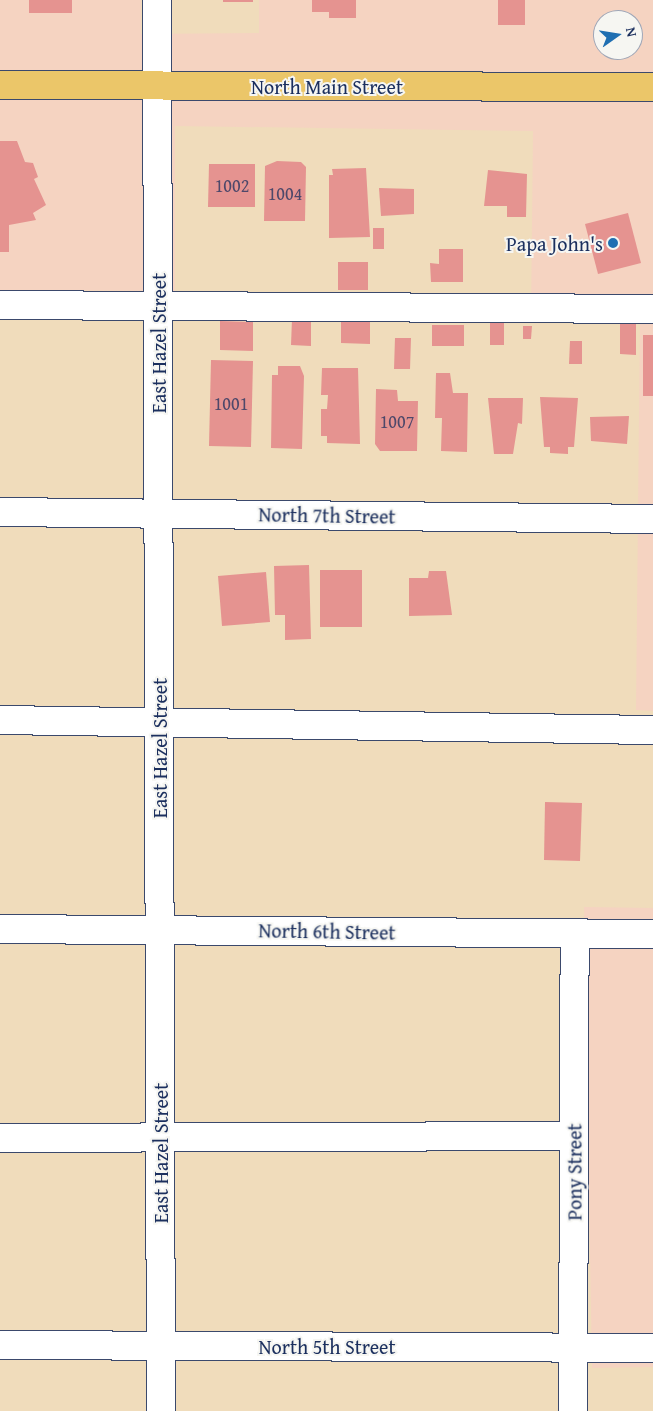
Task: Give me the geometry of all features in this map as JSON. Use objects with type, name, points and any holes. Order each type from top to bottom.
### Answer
[{"type":"main road","name":"North Main Street","points":[[0,86],[653,87]]},
{"type":"street","name":"East Hazel Street","points":[[158,0],[161,1411]]},
{"type":"street","points":[[0,305],[653,309]]},
{"type":"street","name":"North 7th Street","points":[[0,512],[158,512],[653,519]]},
{"type":"street","points":[[0,720],[653,730]]},
{"type":"street","name":"North 6th Street","points":[[0,929],[653,934]]},
{"type":"street","name":"Pony Street","points":[[573,1411],[575,934]]},
{"type":"street","points":[[0,1138],[160,1141],[574,1136]]},
{"type":"street","name":"North 5th Street","points":[[0,1345],[653,1348]]},
{"type":"shaded area","points":[[0,0],[141,0],[141,34],[259,33],[259,0],[653,0],[653,711],[636,710],[640,317],[531,316],[533,131],[175,126],[175,291],[0,290]]},
{"type":"shaded area","points":[[584,907],[653,908],[653,1367],[592,1368]]},
{"type":"building","points":[[29,0],[72,0],[72,13],[29,13]]},
{"type":"building","points":[[223,0],[253,0],[253,2],[223,2]]},
{"type":"building","points":[[312,0],[356,0],[356,18],[329,18],[329,12],[312,12]]},
{"type":"building","points":[[498,0],[525,0],[525,25],[498,25]]},
{"type":"building","points":[[0,141],[17,141],[25,162],[33,163],[38,177],[34,179],[46,205],[33,213],[36,220],[9,225],[9,252],[0,252]]},
{"type":"building","points":[[277,161],[301,162],[306,167],[305,221],[264,221],[265,166]]},
{"type":"building","points":[[209,164],[255,164],[255,207],[208,207]]},
{"type":"building","points":[[366,168],[370,237],[329,238],[329,175],[333,175],[332,169]]},
{"type":"building","points":[[488,170],[527,174],[526,217],[507,217],[507,206],[484,206]]},
{"type":"building","points":[[379,188],[414,189],[414,214],[381,216]]},
{"type":"building","name":"Papa John's","points":[[628,213],[641,263],[598,274],[585,224]]},
{"type":"building","points":[[373,228],[384,228],[384,249],[373,249]]},
{"type":"building","points":[[439,249],[463,249],[463,282],[431,282],[430,263],[439,264]]},
{"type":"building","points":[[338,262],[368,262],[368,290],[338,290]]},
{"type":"building","points":[[341,318],[370,318],[370,344],[341,343]]},
{"type":"building","points":[[292,319],[311,320],[311,346],[291,345]]},
{"type":"building","points":[[220,321],[253,322],[253,351],[220,350]]},
{"type":"building","points":[[490,323],[504,323],[504,345],[490,345]]},
{"type":"building","points":[[620,324],[636,324],[636,355],[620,354]]},
{"type":"building","points":[[432,325],[464,325],[464,346],[432,346]]},
{"type":"building","points":[[523,326],[532,326],[531,339],[523,339]]},
{"type":"building","points":[[643,335],[653,335],[653,396],[643,396]]},
{"type":"building","points":[[395,338],[411,338],[410,369],[394,369]]},
{"type":"building","points":[[570,341],[582,341],[582,364],[569,364]]},
{"type":"building","points":[[211,360],[253,361],[251,447],[209,446]]},
{"type":"building","points":[[278,366],[300,366],[304,376],[302,449],[271,448],[272,375],[278,375]]},
{"type":"building","points":[[322,368],[358,368],[360,444],[327,443],[327,436],[321,436],[321,409],[327,409],[328,395],[321,395]]},
{"type":"building","points":[[436,373],[450,373],[453,393],[468,393],[467,452],[441,451],[442,418],[435,418]]},
{"type":"building","points":[[376,389],[397,390],[398,401],[418,401],[417,451],[380,451],[375,444]]},
{"type":"building","points":[[540,397],[578,398],[574,447],[568,447],[568,454],[550,453],[550,447],[544,447]]},
{"type":"building","points":[[488,398],[523,398],[522,424],[518,423],[513,454],[494,454]]},
{"type":"building","points":[[629,416],[627,444],[591,441],[590,417]]},
{"type":"building","points":[[309,565],[311,639],[285,640],[285,615],[275,615],[274,566]]},
{"type":"building","points":[[320,570],[362,570],[362,627],[320,627]]},
{"type":"building","points":[[429,571],[446,571],[452,615],[409,616],[409,578],[428,578]]},
{"type":"building","points":[[266,572],[270,622],[222,626],[218,576]]},
{"type":"building","points":[[545,802],[582,803],[580,861],[544,860]]},
{"type":"place","name":"Papa John's","points":[[613,243]]}]
